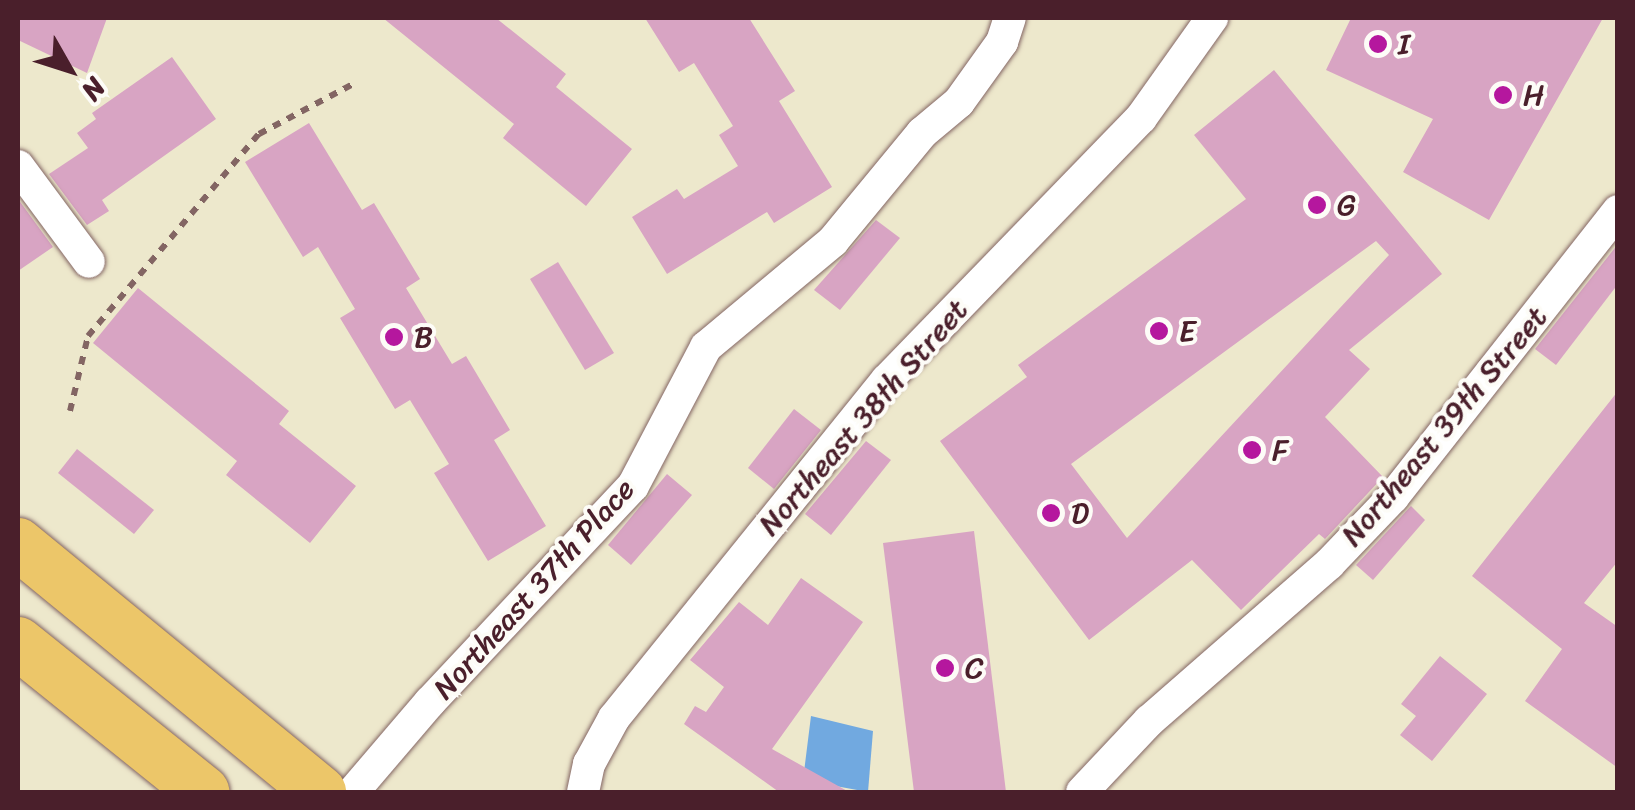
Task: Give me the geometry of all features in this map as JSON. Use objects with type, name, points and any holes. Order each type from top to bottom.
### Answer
[{"type":"main road","points":[[18,544],[320,792]]},
{"type":"main road","points":[[18,644],[202,792]]},
{"type":"street","name":"Northeast 37th Place","points":[[353,792],[430,702],[633,486],[706,347],[833,241],[922,133],[958,102],[1002,42],[1010,18]]},
{"type":"street","name":"Northeast 38th Street","points":[[583,792],[589,764],[614,718],[887,380],[1141,118],[1212,18]]},
{"type":"street","points":[[18,166],[90,262]]},
{"type":"street","name":"Northeast 39th Street","points":[[1082,792],[1149,721],[1329,564],[1393,497],[1618,212]]},
{"type":"path","points":[[70,411],[88,336],[258,134],[353,84]]},
{"type":"water","points":[[811,716],[873,731],[868,792],[803,780]]},
{"type":"building","points":[[18,18],[107,18],[87,73],[18,40]]},
{"type":"building","points":[[383,18],[496,18],[566,74],[556,87],[632,149],[586,206],[503,138],[514,124]]},
{"type":"building","points":[[645,18],[749,18],[795,91],[779,101],[832,187],[774,223],[767,212],[667,274],[632,217],[677,189],[684,199],[738,166],[719,135],[733,126],[694,63],[679,72]]},
{"type":"building","name":"H","points":[[1351,18],[1603,18],[1489,220],[1403,172],[1433,119],[1326,70]]},
{"type":"building","points":[[172,57],[216,119],[102,200],[109,211],[87,225],[49,174],[88,148],[77,133],[96,119],[92,113]]},
{"type":"building","points":[[1274,70],[1442,274],[1349,350],[1370,369],[1325,417],[1383,477],[1325,539],[1319,534],[1241,610],[1192,560],[1089,640],[940,441],[1027,377],[1018,365],[1246,199],[1194,135]],"holes":[[[1376,241],[1389,255],[1127,538],[1071,464]]]},
{"type":"building","name":"B","points":[[309,123],[362,210],[374,203],[420,279],[406,288],[452,364],[466,356],[510,430],[494,440],[546,526],[488,561],[434,473],[449,464],[410,400],[395,409],[340,318],[355,309],[318,247],[303,257],[245,162]]},
{"type":"building","points":[[18,199],[53,247],[18,271]]},
{"type":"building","points":[[876,220],[900,238],[840,310],[814,290]]},
{"type":"building","points":[[1618,244],[1618,284],[1556,365],[1535,349]]},
{"type":"building","points":[[558,262],[614,353],[585,370],[530,279]]},
{"type":"building","points":[[138,288],[289,411],[279,424],[356,486],[310,543],[226,475],[237,461],[93,343]]},
{"type":"building","points":[[1618,391],[1618,561],[1584,603],[1618,627],[1618,768],[1525,701],[1562,649],[1472,576]]},
{"type":"building","points":[[794,409],[821,430],[774,489],[748,468]]},
{"type":"building","points":[[866,441],[891,460],[831,535],[805,514]]},
{"type":"building","points":[[77,449],[154,510],[134,534],[58,473]]},
{"type":"building","points":[[667,474],[692,495],[631,565],[608,545]]},
{"type":"building","points":[[1411,506],[1425,520],[1373,580],[1356,565]]},
{"type":"building","name":"C","points":[[974,531],[1006,792],[914,792],[883,543]]},
{"type":"building","points":[[801,578],[863,622],[772,749],[849,792],[779,792],[684,724],[695,706],[706,712],[724,687],[690,660],[739,602],[768,625]]},
{"type":"building","points":[[1440,656],[1487,694],[1432,761],[1400,735],[1416,716],[1401,704]]},
{"type":"place","name":"I","points":[[1378,44]]},
{"type":"place","name":"H","points":[[1503,95]]},
{"type":"place","name":"G","points":[[1317,205]]},
{"type":"place","name":"E","points":[[1159,331]]},
{"type":"place","name":"B","points":[[394,337]]},
{"type":"place","name":"F","points":[[1252,450]]},
{"type":"place","name":"D","points":[[1051,513]]},
{"type":"place","name":"C","points":[[945,668]]}]
